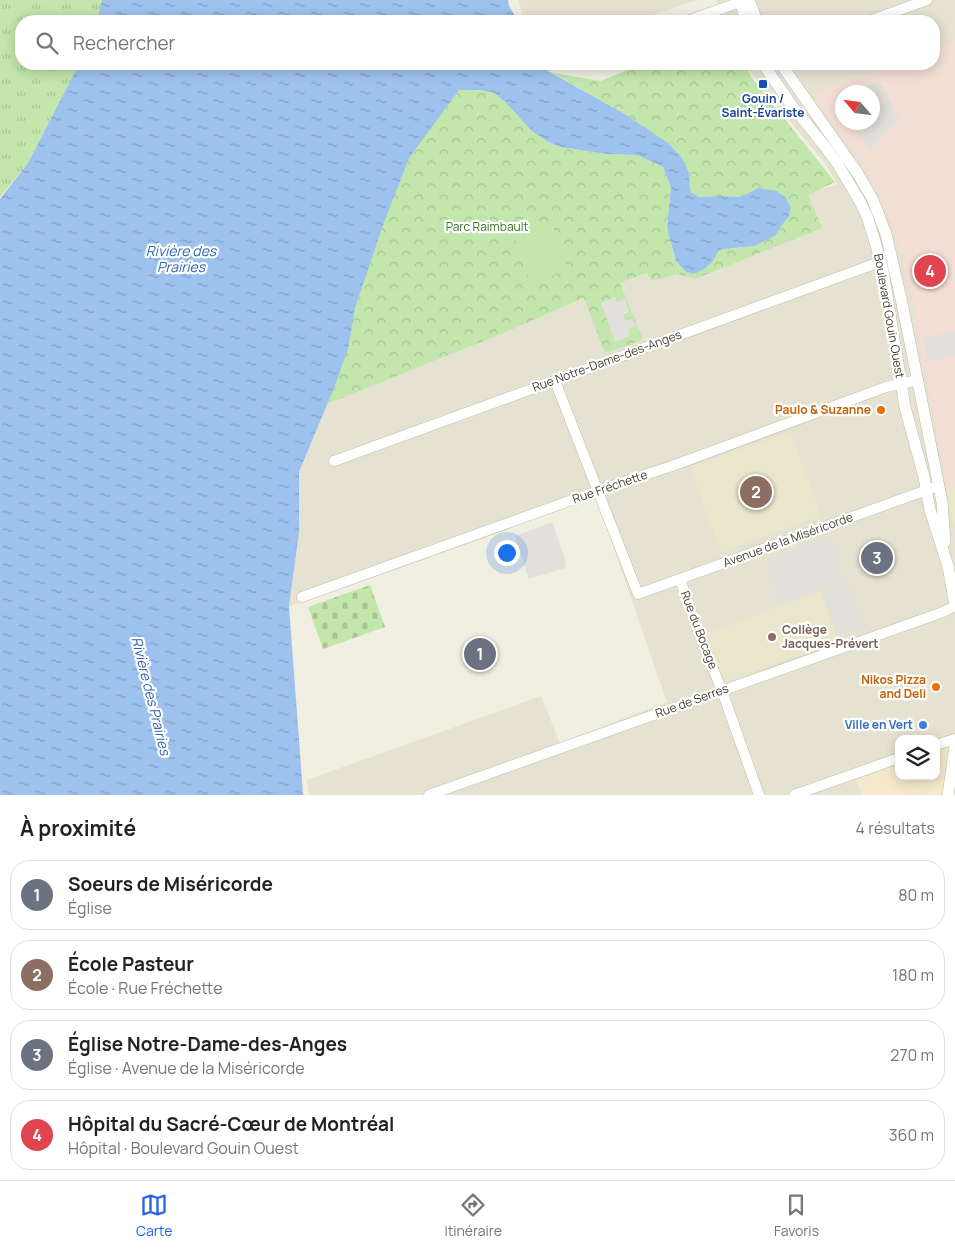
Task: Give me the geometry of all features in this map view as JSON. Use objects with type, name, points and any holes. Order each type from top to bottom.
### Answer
[{"type":"street","points":[[886,15],[927,0]]},
{"type":"street","points":[[704,15],[745,1]]},
{"type":"street","points":[[745,1],[745,15]]},
{"type":"street","points":[[745,1],[753,15]]},
{"type":"street","name":"Boulevard Gouin Ouest","points":[[768,70],[793,107],[828,152],[858,198],[867,216],[880,262],[905,407],[930,510],[948,566]]},
{"type":"street","name":"Boulevard Gouin Ouest","points":[[785,70],[854,168],[878,212],[886,234],[942,502],[948,566],[955,605]]},
{"type":"street","name":"Rue Notre-Dame-des-Anges","points":[[334,461],[880,262]]},
{"type":"street","points":[[555,380],[598,490]]},
{"type":"street","name":"Rue Fréchette","points":[[302,596],[598,490],[672,466],[886,387],[918,380]]},
{"type":"street","name":"Avenue de la Miséricorde","points":[[598,490],[638,594],[938,486]]},
{"type":"street","name":"Rue du Bocage","points":[[680,579],[759,795]]},
{"type":"street","name":"Rue de Serres","points":[[429,795],[943,612],[955,605]]},
{"type":"street","points":[[940,744],[955,740]]},
{"type":"street","points":[[948,795],[955,746]]},
{"type":"street","points":[[794,795],[895,759]]},
{"type":"shaded area","points":[[518,0],[697,0],[653,15],[523,15]]},
{"type":"shaded area","points":[[716,0],[955,0],[955,742],[940,750],[940,735],[895,735],[895,766],[857,780],[862,795],[309,795],[307,780],[541,696],[560,743],[667,702],[596,497],[289,606],[299,533],[299,472],[327,404],[516,328],[620,283],[648,273],[651,281],[678,273],[695,279],[821,227],[807,194],[837,184],[825,163],[749,70],[940,70],[940,15],[725,15]]},
{"type":"shaded area","points":[[955,41],[955,485],[947,488],[915,311],[902,258],[905,257],[904,252],[900,252],[891,222],[865,169],[837,130],[880,130],[880,85],[837,85],[878,70],[940,70],[940,47]]},
{"type":"shaded area","points":[[879,81],[900,119],[869,150],[857,130],[880,130],[880,85],[871,85]]},
{"type":"shaded area","points":[[835,86],[835,127],[812,94]]},
{"type":"shaded area","points":[[615,297],[617,302],[625,299],[629,312],[623,315],[625,321],[633,318],[636,326],[628,329],[630,336],[615,342],[601,303]]},
{"type":"shaded area","points":[[955,331],[955,356],[928,361],[924,338]]},
{"type":"shaded area","points":[[791,432],[821,516],[721,552],[690,467]]},
{"type":"shaded area","points":[[955,485],[955,525],[952,522],[947,488]]},
{"type":"shaded area","points":[[552,522],[566,561],[565,568],[529,579],[515,536]]},
{"type":"shaded area","points":[[826,539],[839,552],[838,565],[844,582],[780,604],[766,560]]},
{"type":"shaded area","points":[[849,584],[864,627],[838,636],[822,593]]},
{"type":"shaded area","name":"Collège Jacques-Prévert","points":[[820,591],[838,640],[723,683],[705,634]]},
{"type":"shaded area","points":[[955,742],[955,795],[862,795],[856,780],[895,766],[895,780],[940,780],[940,750]]},
{"type":"green space","points":[[0,0],[102,0],[98,15],[15,15],[15,70],[76,70],[28,163],[0,197]]},
{"type":"green space","name":"Parc Raimbault","points":[[628,70],[748,70],[752,78],[835,182],[808,195],[822,228],[695,279],[678,274],[651,281],[647,273],[620,283],[643,340],[605,353],[584,298],[516,328],[327,404],[337,349],[402,155],[459,90],[481,90],[494,93],[532,131],[548,142],[561,147],[606,154],[637,155],[663,167],[671,187],[667,228],[676,261],[686,272],[694,274],[713,261],[718,250],[740,248],[776,235],[788,218],[758,188],[741,197],[699,197],[692,193],[690,189],[689,173],[623,113],[553,73],[601,81]]},
{"type":"green space","points":[[551,221],[568,270],[531,283],[514,235]]},
{"type":"green space","points":[[370,585],[385,627],[323,649],[308,607]]},
{"type":"water","points":[[102,0],[508,0],[514,15],[98,15]]},
{"type":"water","name":"Rivière des Prairies","points":[[76,70],[546,70],[623,113],[668,143],[682,158],[689,173],[690,189],[692,193],[699,197],[741,197],[758,188],[776,191],[786,198],[791,208],[788,218],[776,235],[754,246],[719,250],[713,261],[704,269],[694,274],[686,272],[676,261],[667,228],[671,187],[663,167],[637,155],[606,154],[561,147],[548,142],[532,131],[494,93],[481,90],[459,90],[409,158],[383,225],[355,308],[348,349],[299,472],[299,533],[289,606],[303,795],[0,795],[0,199],[28,163]]},
{"type":"place","name":"Gouin / Saint-Évariste","points":[[763,84]]},
{"type":"place","name":"Hôpital du Sacré-Cœur de Montréal","points":[[930,271]]},
{"type":"place","name":"Paulo & Suzanne","points":[[881,410]]},
{"type":"place","name":"École Pasteur","points":[[756,492]]},
{"type":"place","name":"Église Notre-Dame-des-Anges","points":[[877,558]]},
{"type":"place","name":"Collège Jacques-Prévert","points":[[772,637]]},
{"type":"place","name":"Soeurs de Miséricorde","points":[[480,654]]},
{"type":"place","name":"Nikos Pizza and Deli","points":[[936,687]]},
{"type":"place","name":"Ville en Vert","points":[[923,725]]}]
